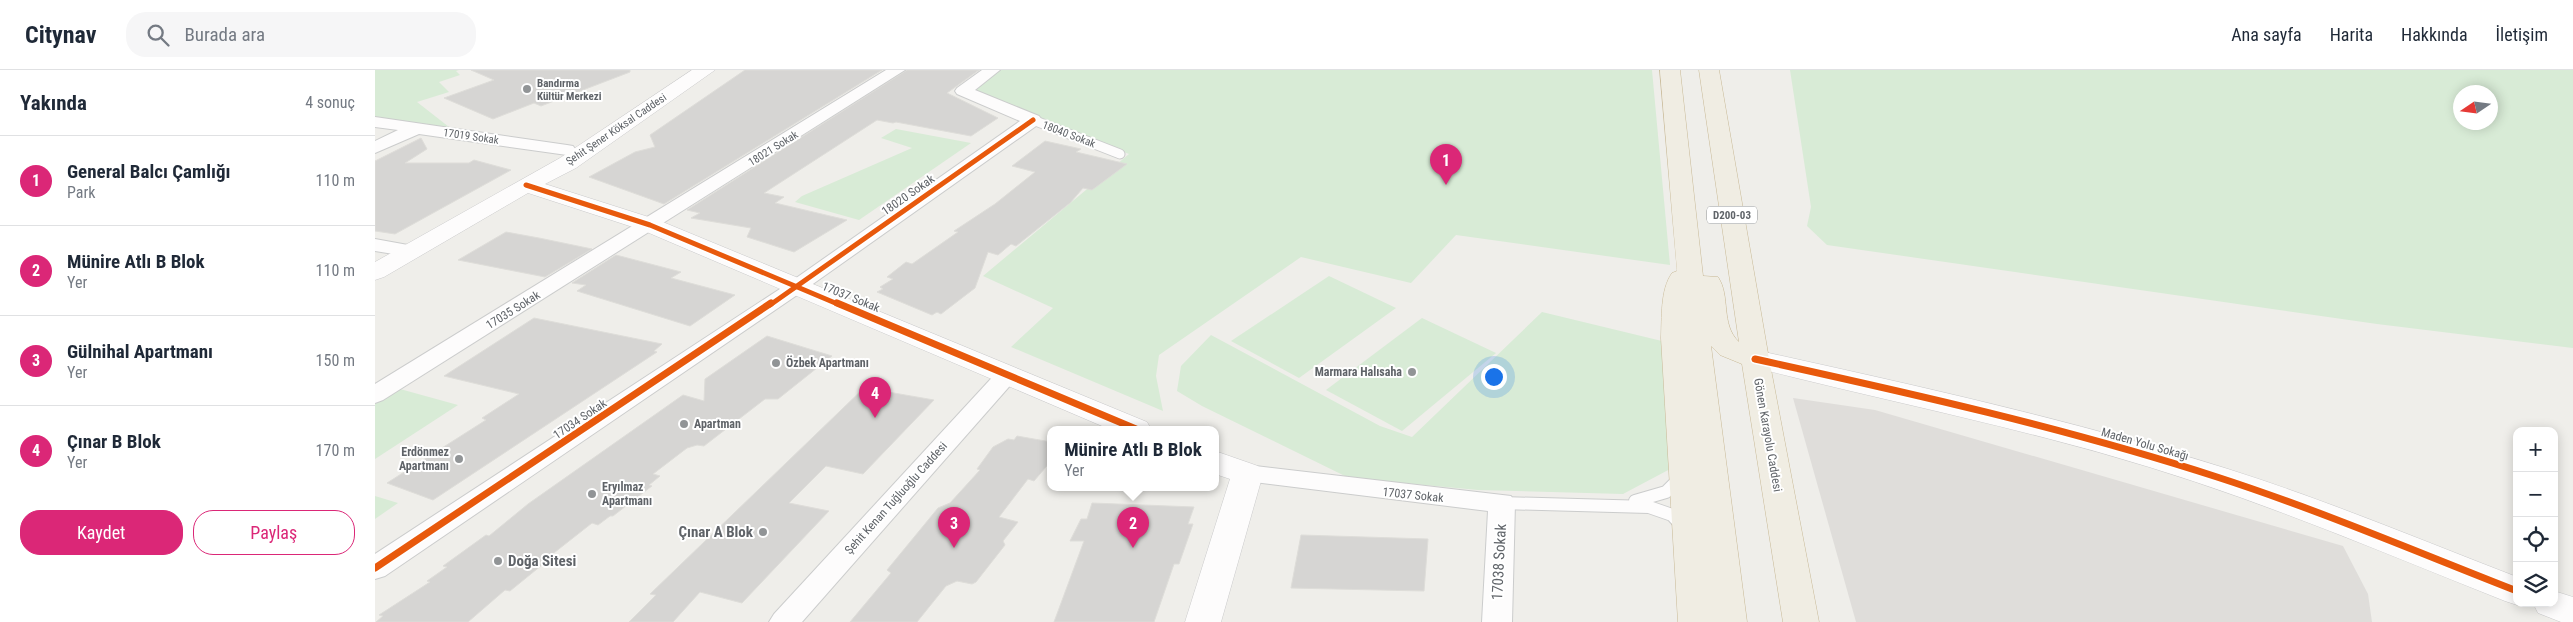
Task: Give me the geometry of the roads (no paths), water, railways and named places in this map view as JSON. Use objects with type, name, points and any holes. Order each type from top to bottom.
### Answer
[{"type":"highway","points":[[1670,70],[1702,387],[1729,622]]},
{"type":"highway","name":"Gönen Karayolu Caddesi","points":[[1709,70],[1755,359],[1801,622]]},
{"type":"highway","points":[[1674,107],[1691,144],[1711,306],[1719,340],[1733,353],[1755,359]]},
{"type":"highway","points":[[1688,253],[1676,297],[1675,328],[1683,471],[1696,622]]},
{"type":"highway","points":[[1702,387],[1711,362],[1715,359],[1755,359]]},
{"type":"street","name":"Şehit Şener Köksal Caddesi","points":[[526,185],[544,166],[683,70]]},
{"type":"street","name":"Şehit Şener Köksal Caddesi","points":[[375,272],[585,152],[705,70]]},
{"type":"street","name":"18021 Sokak","points":[[650,225],[897,70]]},
{"type":"street","name":"18040 Sokak","points":[[991,70],[963,91],[1033,120]]},
{"type":"street","name":"18020 Sokak","points":[[796,287],[1033,120]]},
{"type":"street","name":"17019 Sokak","points":[[375,122],[567,150]]},
{"type":"street","points":[[375,148],[417,128]]},
{"type":"street","name":"17037 Sokak","points":[[526,185],[650,225],[1129,426]]},
{"type":"street","name":"17035 Sokak","points":[[375,395],[650,225]]},
{"type":"street","points":[[375,245],[413,251]]},
{"type":"street","name":"17034 Sokak","points":[[375,568],[796,287]]},
{"type":"street","name":"Maden Yolu Sokağı","points":[[1755,359],[1898,390],[2062,432],[2208,474],[2303,506],[2513,588]]},
{"type":"street","name":"Şehit Kenan Tuğluoğlu Caddesi","points":[[784,622],[1007,375]]},
{"type":"street","name":"17037 Sokak","points":[[1219,464],[1247,474],[1432,497],[1502,503]]},
{"type":"street","points":[[1203,622],[1247,474]]},
{"type":"street","name":"17038 Sokak","points":[[1497,622],[1502,503]]},
{"type":"street","points":[[2558,606],[2573,612]]},
{"type":"lane","name":"18040 Sokak","points":[[1033,120],[1119,154]]},
{"type":"lane","points":[[1614,505],[1659,496],[1677,484],[1683,471]]},
{"type":"lane","name":"17037 Sokak","points":[[1502,503],[1614,505]]},
{"type":"lane","points":[[1614,505],[1649,507],[1672,515],[1681,523],[1690,552]]},
{"type":"place","name":"Bandırma Kültür Merkezi","points":[[527,89]]},
{"type":"place","name":"General Balcı Çamlığı","points":[[1446,185]]},
{"type":"place","name":"Özbek Apartmanı","points":[[776,363]]},
{"type":"place","name":"Marmara Halısaha","points":[[1412,372]]},
{"type":"place","name":"Çınar B Blok","points":[[875,418]]},
{"type":"place","name":"Apartman","points":[[684,424]]},
{"type":"place","name":"Erdönmez Apartmanı","points":[[459,459]]},
{"type":"place","name":"Eryılmaz Apartmanı","points":[[592,494]]},
{"type":"place","name":"Çınar A Blok","points":[[763,532]]},
{"type":"place","name":"Gülnihal Apartmanı","points":[[954,548]]},
{"type":"place","name":"Münire Atlı B Blok","points":[[1133,548]]},
{"type":"place","name":"Doğa Sitesi","points":[[498,561]]}]
